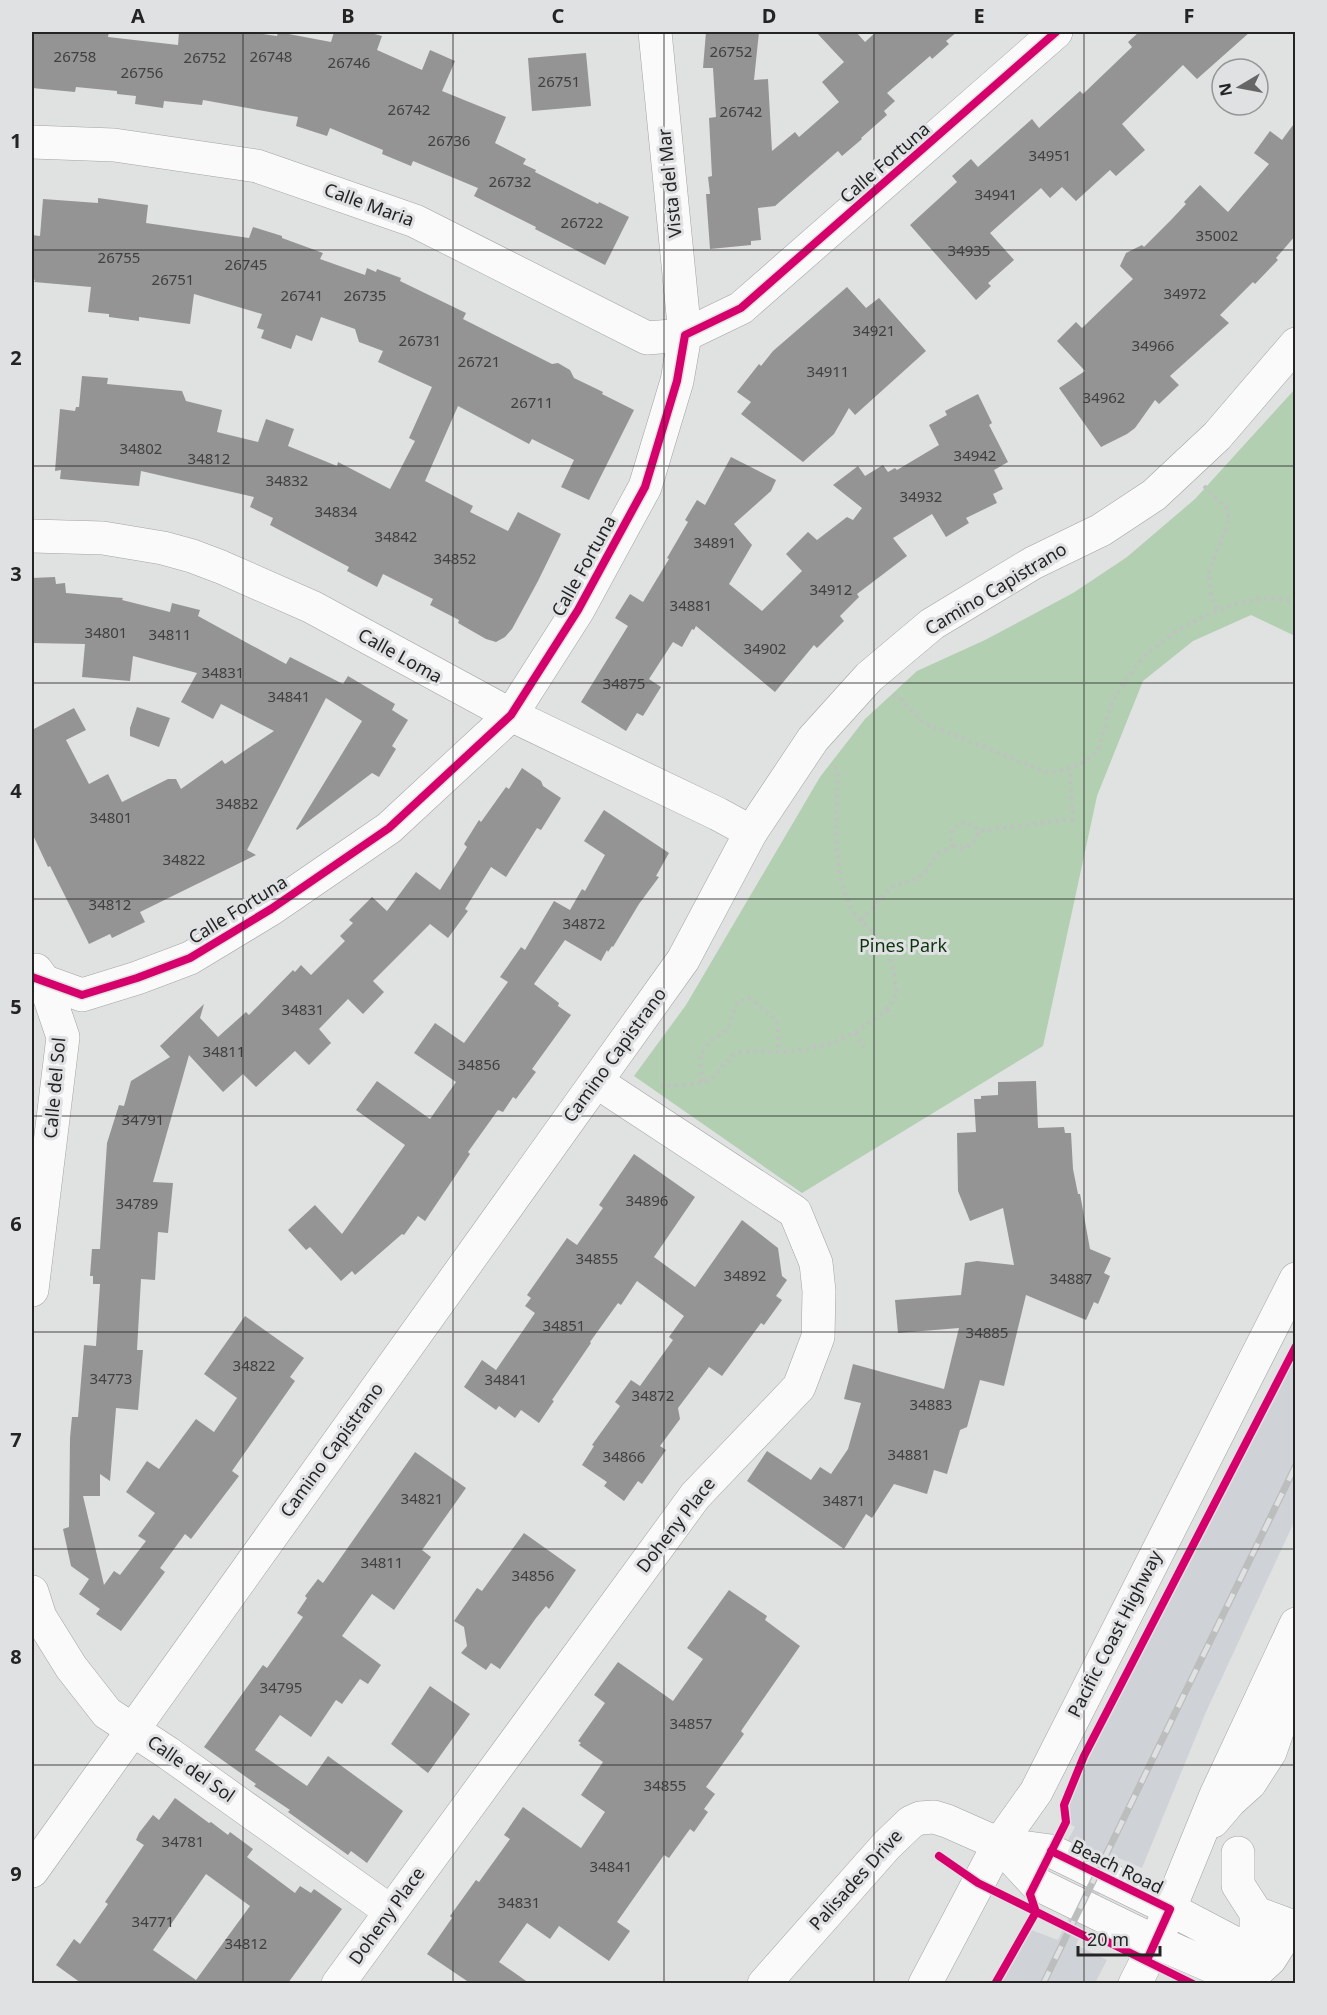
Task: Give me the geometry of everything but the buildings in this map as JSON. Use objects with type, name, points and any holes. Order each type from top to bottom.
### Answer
[{"type":"street","name":"Vista del Mar","points":[[655,32],[685,335]]},
{"type":"street","name":"Calle Fortuna","points":[[36,974],[82,995],[190,958],[271,909],[388,828],[510,715],[578,610],[645,487],[677,381],[685,335],[741,308],[1056,32]]},
{"type":"street","name":"Calle Maria","points":[[32,142],[114,145],[257,166],[415,221],[648,338],[685,335]]},
{"type":"street","name":"Camino Capistrano","points":[[32,1871],[683,960],[751,832],[813,739],[868,677],[932,624],[1033,563],[1101,530],[1154,495],[1217,436],[1296,345]]},
{"type":"street","name":"Calle Loma","points":[[32,536],[103,538],[163,548],[192,556],[312,608],[510,715],[751,832]]},
{"type":"street","name":"Calle del Sol","points":[[32,1290],[63,1037],[36,974]]},
{"type":"street","name":"Doheny Place","points":[[338,1983],[695,1496],[799,1387],[818,1337],[819,1291],[816,1263],[795,1212],[597,1082]]},
{"type":"street","name":"Pacific Coast Highway","points":[[925,1983],[999,1844],[1036,1792],[1296,1279]]},
{"type":"street","name":"Calle del Sol","points":[[34,1610],[71,1667],[107,1713],[133,1728],[390,1911]]},
{"type":"street","name":"Beach Road","points":[[1134,1983],[1156,1942],[1216,1795],[1296,1623]]},
{"type":"street","name":"Beach Road","points":[[1198,1842],[1222,1809],[1250,1783],[1270,1752],[1278,1729],[1282,1683],[1296,1630]]},
{"type":"street","name":"Palisades Drive","points":[[764,1983],[910,1822],[934,1817],[999,1844]]},
{"type":"street","name":"Beach Road","points":[[999,1844],[1051,1851],[1170,1909]]},
{"type":"street","points":[[999,1844],[1035,1883],[1232,1976],[1245,1978],[1255,1973],[1270,1959],[1291,1926],[1256,1913]]},
{"type":"street","points":[[1170,1909],[1244,1948],[1252,1948],[1256,1943],[1256,1913],[1238,1886],[1238,1854]]},
{"type":"path","points":[[1185,466],[1227,509],[1229,521],[1208,573],[1211,594],[1218,611]]},
{"type":"path","points":[[868,677],[901,699],[924,723],[1050,773],[1071,770],[1096,752],[1112,704],[1147,654],[1166,639],[1196,621],[1243,602],[1257,599],[1296,601]]},
{"type":"path","points":[[656,1086],[711,1079],[733,1055],[750,1050],[778,1052],[812,1048],[855,1033],[887,1010],[897,995],[894,970],[885,946],[851,908],[842,882],[837,843],[838,771],[813,739]]},
{"type":"path","points":[[979,831],[1073,819],[1071,770]]},
{"type":"path","points":[[953,846],[952,830],[962,823],[973,825],[979,831]]},
{"type":"path","points":[[861,920],[894,885],[916,879],[926,871],[937,854],[953,846],[964,848],[973,844],[979,831]]},
{"type":"path","points":[[701,1082],[701,1054],[710,1041],[727,1030],[738,1002],[749,998],[773,1017],[778,1025],[778,1052]]},
{"type":"path","points":[[887,1010],[892,1017]]},
{"type":"path","points":[[855,1033],[864,1048]]},
{"type":"shaded area","points":[[1295,1346],[1295,1520],[1206,1712],[1142,1868],[1116,1857],[1076,1945],[1107,1960],[1095,1983],[995,1984],[1026,1928],[1058,1940],[1099,1853],[1068,1840],[1075,1827],[1066,1822],[1064,1805],[1072,1782]]},
{"type":"green space","name":"Pines Park","points":[[1295,389],[1295,636],[1251,615],[1193,641],[1143,681],[1097,796],[1043,1046],[802,1193],[634,1076],[686,1005],[820,777],[865,719],[917,671],[985,640],[1073,593],[1127,557],[1195,499]]},
{"type":"railway","points":[[1043,1984],[1296,1465]]},
{"type":"cycle path","points":[[32,977],[82,995],[190,958],[271,909],[389,828],[511,715],[578,610],[645,487],[677,381],[685,335],[741,308],[1056,32]]},
{"type":"cycle path","points":[[995,1984],[1036,1912],[1030,1894],[1066,1822],[1064,1805],[1084,1756],[1296,1346]]},
{"type":"cycle path","points":[[1051,1851],[1170,1909],[1147,1960]]},
{"type":"cycle path","points":[[939,1856],[978,1883],[1087,1937],[1098,1937],[1193,1984]]}]
